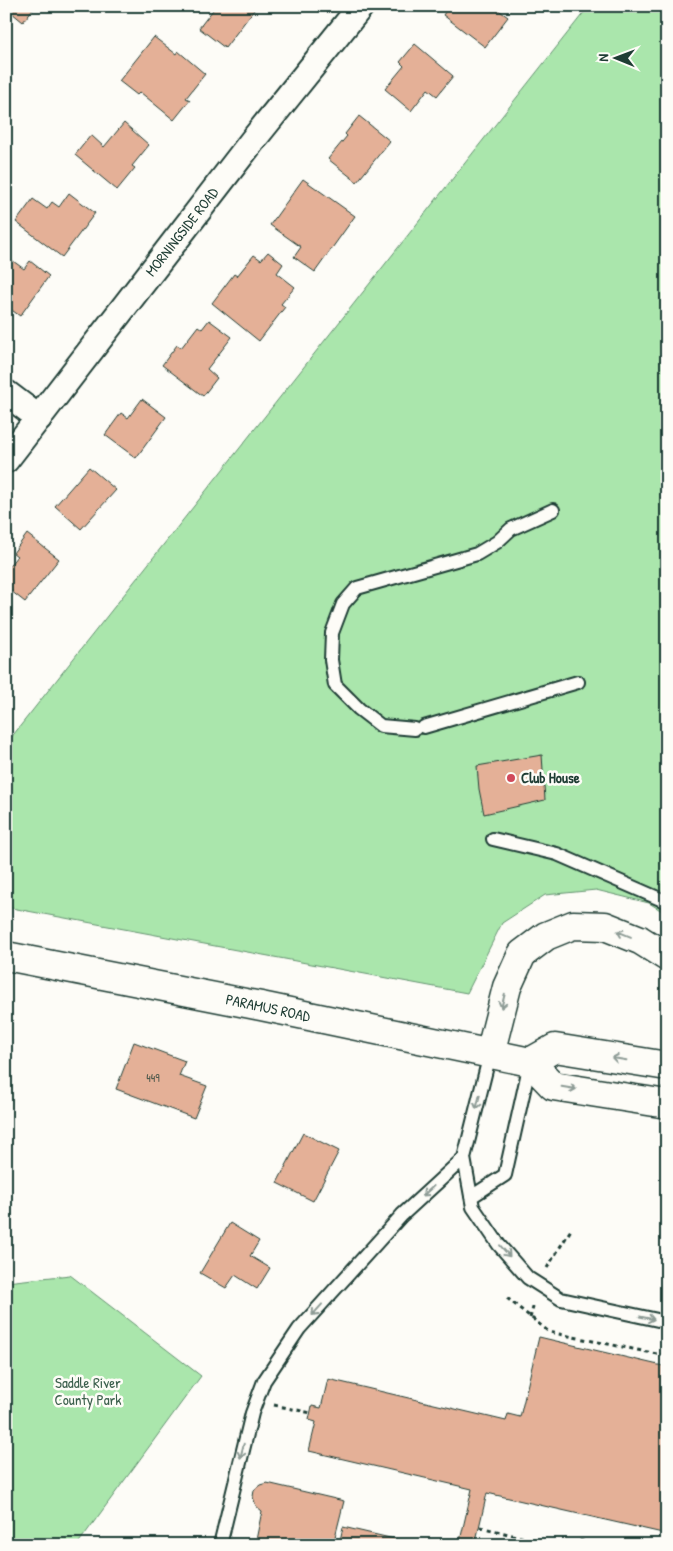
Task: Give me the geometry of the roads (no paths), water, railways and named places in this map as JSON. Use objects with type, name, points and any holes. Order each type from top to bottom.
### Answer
[{"type":"main road","points":[[490,1054],[507,987],[522,954],[546,936],[573,926],[605,926],[640,940],[667,958]]},
{"type":"main road","name":"PARAMUS ROAD","points":[[6,956],[261,1006],[530,1062]]},
{"type":"main road","points":[[667,1066],[556,1048],[530,1062],[553,1086],[667,1104]]},
{"type":"street","name":"MORNINGSIDE ROAD","points":[[6,460],[254,140],[361,6]]},
{"type":"street","points":[[6,393],[39,418]]},
{"type":"lane","points":[[553,510],[511,529],[497,542],[477,554],[356,588],[343,604],[332,633],[331,660],[335,685],[359,709],[381,726],[419,728],[578,682]]},
{"type":"lane","points":[[493,839],[557,854],[667,902]]},
{"type":"lane","points":[[490,1054],[464,1158],[474,1207],[499,1245],[528,1278],[562,1299],[667,1322]]},
{"type":"lane","points":[[471,1197],[505,1175],[530,1062]]},
{"type":"lane","points":[[220,1545],[252,1413],[264,1381],[299,1329],[402,1215],[464,1158]]},
{"type":"place","name":"Club House","points":[[511,778]]},
{"type":"park label","name":"Saddle River County Park","points":[[88,1392]]}]
